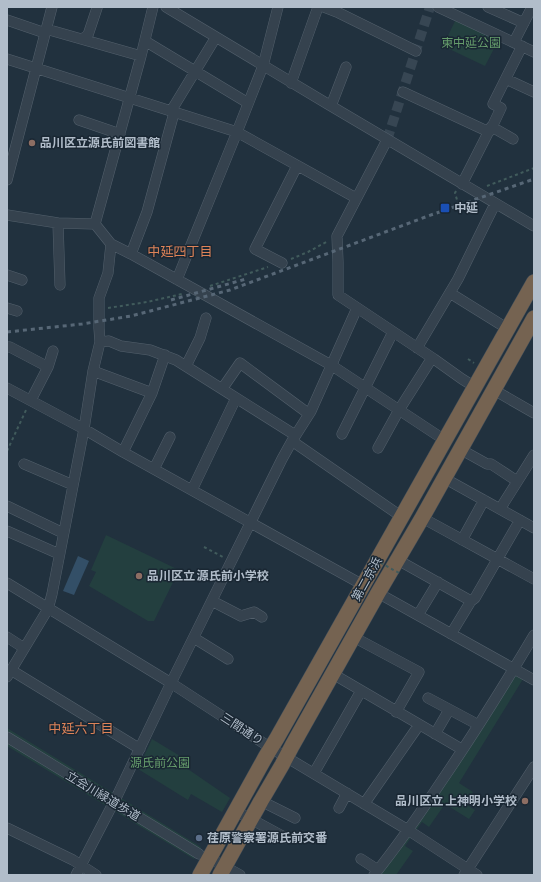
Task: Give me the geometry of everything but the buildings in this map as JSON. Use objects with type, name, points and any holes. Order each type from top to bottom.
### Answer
[{"type":"highway","name":"第二京浜","points":[[200,875],[204,856],[236,811],[534,282]]},
{"type":"highway","name":"第二京浜","points":[[223,871],[378,593],[460,449],[532,328]]},
{"type":"street","points":[[7,180],[12,143],[36,68],[52,7]]},
{"type":"street","points":[[95,224],[130,98],[153,7]]},
{"type":"street","points":[[166,7],[291,83],[534,226]]},
{"type":"street","points":[[176,279],[263,66],[278,7]]},
{"type":"street","points":[[291,83],[318,7]]},
{"type":"street","points":[[324,7],[416,50]]},
{"type":"street","points":[[438,7],[534,52]]},
{"type":"street","points":[[488,7],[524,23]]},
{"type":"street","points":[[462,184],[500,108],[493,104],[506,79],[524,23],[532,7]]},
{"type":"street","points":[[82,39],[88,35],[97,8]]},
{"type":"street","points":[[7,20],[141,56]]},
{"type":"street","points":[[131,254],[147,212],[173,112],[216,38]]},
{"type":"street","points":[[145,41],[248,103]]},
{"type":"street","points":[[7,59],[237,132],[356,198]]},
{"type":"street","points":[[330,106],[346,67]]},
{"type":"street","points":[[506,79],[534,92]]},
{"type":"street","points":[[403,92],[513,139]]},
{"type":"street","points":[[79,120],[120,134]]},
{"type":"street","points":[[387,140],[337,236],[338,295],[475,387]]},
{"type":"street","points":[[282,263],[255,249],[297,166]]},
{"type":"street","points":[[417,348],[458,279],[495,204]]},
{"type":"street","points":[[7,215],[58,223],[95,224],[111,244],[332,365],[436,435]]},
{"type":"street","points":[[58,223],[60,285]]},
{"type":"street","points":[[111,244],[108,273],[99,298],[100,342],[93,371],[84,429],[52,594],[48,609],[9,674],[140,749]]},
{"type":"street","points":[[7,275],[22,280]]},
{"type":"street","points":[[450,293],[508,329]]},
{"type":"street","points":[[76,875],[140,749],[171,683],[293,438],[309,414],[357,308]]},
{"type":"street","points":[[186,366],[200,338],[206,318]]},
{"type":"street","points":[[342,434],[393,332]]},
{"type":"street","points":[[100,342],[109,341],[121,346],[150,350],[176,360],[236,398],[402,517]]},
{"type":"street","points":[[7,347],[10,347],[48,368]]},
{"type":"street","points":[[31,400],[48,368],[53,351]]},
{"type":"street","points":[[123,452],[152,393],[165,355]]},
{"type":"street","points":[[378,448],[399,410],[432,358]]},
{"type":"street","points":[[222,389],[240,363],[309,414]]},
{"type":"street","points":[[93,371],[152,393]]},
{"type":"street","points":[[7,388],[84,429],[363,585]]},
{"type":"street","points":[[500,394],[534,413]]},
{"type":"street","points":[[192,490],[236,398]]},
{"type":"street","points":[[154,469],[170,437]]},
{"type":"street","points":[[460,449],[487,464],[491,464],[517,480]]},
{"type":"street","points":[[500,509],[534,455]]},
{"type":"street","points":[[24,464],[73,485]]},
{"type":"street","points":[[444,478],[534,528]]},
{"type":"street","points":[[462,540],[484,500]]},
{"type":"street","points":[[7,506],[64,533]]},
{"type":"street","points":[[452,634],[471,601],[475,598],[520,520]]},
{"type":"street","points":[[428,521],[534,579]]},
{"type":"street","points":[[7,531],[59,554]]},
{"type":"street","points":[[406,564],[471,601]]},
{"type":"street","points":[[418,615],[438,582]]},
{"type":"street","name":"三間通り","points":[[7,583],[171,683],[271,748],[408,830],[466,872],[477,875]]},
{"type":"street","points":[[378,593],[534,680]]},
{"type":"street","points":[[212,601],[241,616],[254,612],[262,617]]},
{"type":"street","points":[[361,859],[376,873],[408,830],[462,750],[515,669],[534,635]]},
{"type":"street","points":[[7,637],[24,648]]},
{"type":"street","points":[[194,638],[228,659]]},
{"type":"street","points":[[361,641],[419,672],[396,712]]},
{"type":"street","points":[[333,674],[458,747]]},
{"type":"street","points":[[314,773],[360,690]]},
{"type":"street","points":[[428,698],[473,722]]},
{"type":"street","points":[[435,734],[449,710]]},
{"type":"street","points":[[364,804],[419,725]]},
{"type":"street","name":"立会川緑道歩道","points":[[7,737],[204,856],[223,871],[240,875]]},
{"type":"street","points":[[466,872],[534,767]]},
{"type":"street","points":[[338,808],[347,793]]},
{"type":"street","points":[[261,801],[295,818]]},
{"type":"street","points":[[236,811],[286,838]]},
{"type":"street","points":[[7,828],[73,860],[96,875]]},
{"type":"path","points":[[475,191],[534,168]]},
{"type":"path","points":[[456,194],[460,210],[475,205]]},
{"type":"path","points":[[450,210],[459,206]]},
{"type":"path","points":[[100,309],[147,302],[196,290]]},
{"type":"path","points":[[468,359],[476,365]]},
{"type":"path","points":[[7,451],[31,400]]},
{"type":"path","points":[[204,547],[232,561]]},
{"type":"path","points":[[370,557],[399,573]]},
{"type":"green space","name":"東中延公園","points":[[456,19],[499,39],[485,66],[443,46]]},
{"type":"green space","points":[[106,535],[179,570],[154,621],[148,621],[89,586],[96,572],[91,570]]},
{"type":"green space","points":[[516,675],[523,679],[459,783],[473,792],[465,804],[475,810],[469,819],[445,804],[429,827],[422,822],[405,846],[413,851],[396,875],[380,875]]},
{"type":"green space","points":[[7,728],[201,847],[194,859],[7,746]]},
{"type":"green space","name":"源氏前公園","points":[[152,739],[185,759],[182,765],[230,798],[222,812],[191,794],[188,800],[138,769]]},
{"type":"water","points":[[78,556],[89,561],[74,595],[63,591]]},
{"type":"tunnel","points":[[387,140],[430,7]]},
{"type":"railway","points":[[7,332],[82,324],[131,316],[230,290],[428,216],[534,179]]},
{"type":"railway","points":[[171,300],[246,279]]},
{"type":"place","name":"品川区立源氏前図書館","points":[[32,143]]},
{"type":"place","name":"中延","points":[[445,208]]},
{"type":"place","name":"品川区立 源氏前小学校","points":[[139,576]]},
{"type":"place","name":"品川区立 上神明小学校","points":[[525,801]]},
{"type":"place","name":"荏原警察署源氏前交番","points":[[199,838]]},
{"type":"district","name":"中延四丁目","points":[[180,251]]},
{"type":"district","name":"中延六丁目","points":[[81,728]]}]
